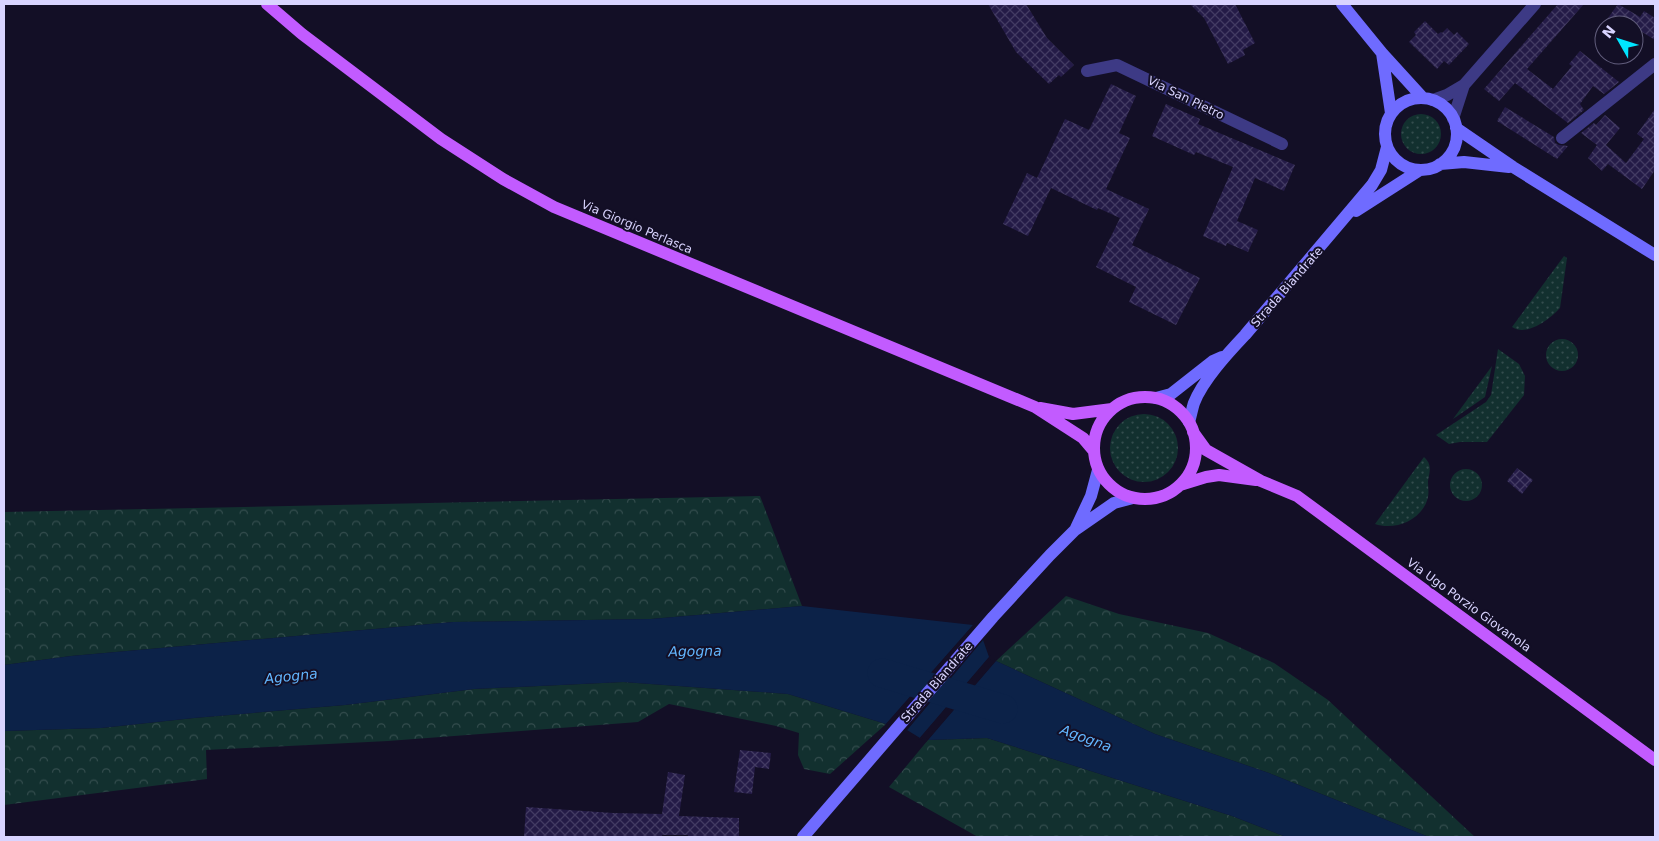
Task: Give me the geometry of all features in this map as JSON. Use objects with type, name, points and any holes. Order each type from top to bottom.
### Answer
[{"type":"main road","name":"Via Giorgio Perlasca","points":[[267,4],[302,34],[441,139],[503,179],[554,207],[1035,407],[1083,438],[1094,451]]},
{"type":"main road","points":[[1342,4],[1382,54],[1428,99]]},
{"type":"main road","points":[[1382,54],[1392,113]]},
{"type":"main road","points":[[1440,164],[1448,157],[1456,139],[1455,124],[1448,111],[1441,104],[1428,99],[1414,98],[1405,101],[1392,113],[1387,121],[1385,130],[1387,147],[1392,156],[1400,163],[1420,170],[1440,164],[1464,162],[1513,167]]},
{"type":"main road","points":[[1455,124],[1513,167],[1655,255]]},
{"type":"main road","name":"Strada Biandrate","points":[[1191,427],[1194,403],[1226,355],[1372,185],[1381,170],[1387,147]]},
{"type":"main road","name":"Strada Biandrate","points":[[1345,218],[1420,170]]},
{"type":"main road","name":"Strada Biandrate","points":[[1156,398],[1171,394],[1213,361],[1226,355]]},
{"type":"main road","points":[[1140,397],[1156,398],[1169,403],[1180,411],[1191,427],[1196,446],[1195,461],[1189,474],[1180,486],[1170,493],[1158,498],[1145,500],[1133,498],[1113,488],[1098,470],[1094,451],[1094,439],[1104,418],[1112,409],[1125,401],[1140,397]]},
{"type":"main road","name":"Via Giorgio Perlasca","points":[[1035,407],[1073,414],[1112,409]]},
{"type":"main road","name":"Via Ugo Porzio Giovanola","points":[[1191,427],[1206,450],[1261,481],[1296,496],[1655,760]]},
{"type":"main road","name":"Strada Biandrate","points":[[1075,530],[1091,496],[1098,470]]},
{"type":"main road","name":"Via Ugo Porzio Giovanola","points":[[1180,486],[1206,477],[1220,475],[1261,481]]},
{"type":"main road","name":"Strada Biandrate","points":[[803,837],[993,617],[1050,555],[1075,530],[1114,503],[1133,498]]},
{"type":"street","points":[[1428,99],[1447,95],[1464,85],[1535,4]]},
{"type":"street","points":[[1562,138],[1655,64]]},
{"type":"street","name":"Via San Pietro","points":[[1087,71],[1117,65],[1282,144]]},
{"type":"street","points":[[1455,124],[1464,85]]},
{"type":"green space","points":[[1421,114],[1435,120],[1441,134],[1435,148],[1421,154],[1407,148],[1401,134],[1407,120]]},
{"type":"green space","points":[[1564,256],[1567,258],[1560,308],[1550,317],[1531,328],[1518,330],[1512,327]]},
{"type":"green space","points":[[1562,339],[1568,340],[1573,344],[1577,349],[1577,361],[1573,366],[1568,370],[1562,371],[1556,370],[1551,366],[1547,361],[1546,355],[1547,349],[1551,344],[1556,340]]},
{"type":"green space","points":[[1498,349],[1519,364],[1525,376],[1524,395],[1487,442],[1449,444],[1436,435],[1486,402],[1491,395]]},
{"type":"green space","points":[[1492,366],[1485,397],[1453,419]]},
{"type":"green space","points":[[1137,414],[1151,414],[1163,419],[1173,429],[1178,441],[1178,455],[1173,467],[1163,477],[1151,482],[1137,482],[1125,477],[1115,467],[1110,455],[1110,441],[1115,429],[1125,419]]},
{"type":"green space","points":[[1424,457],[1430,468],[1428,497],[1420,512],[1407,522],[1399,525],[1383,526],[1375,524]]},
{"type":"green space","points":[[1466,469],[1472,470],[1477,474],[1481,479],[1481,491],[1477,496],[1472,500],[1466,501],[1460,500],[1455,496],[1451,491],[1450,485],[1451,479],[1455,474],[1460,470]]},
{"type":"green space","points":[[760,496],[802,606],[651,619],[453,622],[71,656],[4,665],[4,512]]},
{"type":"green space","points":[[1066,596],[1119,614],[1208,633],[1274,663],[1328,700],[1475,837],[1429,837],[1269,773],[1155,734],[996,661]]},
{"type":"green space","points":[[623,682],[788,694],[886,724],[830,774],[804,769],[798,755],[799,733],[776,726],[669,704],[638,722],[388,741],[206,750],[207,779],[4,805],[4,731],[101,728],[345,705],[474,689]]},
{"type":"green space","points":[[987,738],[1232,816],[1286,837],[978,837],[889,787],[928,740]]},
{"type":"water","points":[[802,606],[973,625],[886,724],[788,694],[623,682],[474,689],[345,705],[101,728],[4,731],[4,665],[71,656],[453,622],[651,619]]},
{"type":"water","points":[[983,640],[989,657],[920,738],[907,730]]},
{"type":"water","points":[[996,661],[1155,734],[1269,773],[1429,837],[1286,837],[1232,816],[987,738],[928,740]]},
{"type":"pier","points":[[975,623],[975,627],[889,725],[886,724]]},
{"type":"pier","points":[[982,638],[984,638],[907,730],[904,729]]},
{"type":"pier","points":[[991,655],[991,659],[922,739],[918,740]]},
{"type":"pier","points":[[997,659],[926,742],[926,739]]},
{"type":"building","points":[[988,4],[1026,4],[1047,38],[1074,65],[1061,77],[1059,75],[1049,84],[1016,52]]},
{"type":"building","points":[[1190,4],[1235,4],[1255,43],[1243,50],[1245,55],[1228,64],[1204,18]]},
{"type":"building","points":[[1558,4],[1584,4],[1527,69],[1553,89],[1572,66],[1569,64],[1580,51],[1594,62],[1594,65],[1598,65],[1619,82],[1604,94],[1593,86],[1580,104],[1584,110],[1568,123],[1515,83],[1499,101],[1484,89]]},
{"type":"building","points":[[1618,4],[1637,15],[1610,15]]},
{"type":"building","points":[[1644,11],[1655,18],[1655,40],[1644,33],[1644,15],[1641,15]]},
{"type":"building","points":[[1425,21],[1438,34],[1447,28],[1454,35],[1457,32],[1469,44],[1449,65],[1444,61],[1437,69],[1409,42],[1416,35],[1414,32]]},
{"type":"building","points":[[1111,84],[1136,96],[1119,133],[1130,138],[1106,189],[1149,209],[1132,245],[1200,278],[1176,325],[1129,302],[1136,287],[1096,267],[1120,218],[1098,208],[1097,210],[1051,188],[1028,236],[1003,224],[1027,173],[1037,178],[1065,119],[1089,130]]},
{"type":"building","points":[[1166,104],[1200,119],[1198,124],[1295,165],[1284,191],[1255,178],[1237,221],[1258,230],[1248,252],[1227,243],[1226,246],[1203,236],[1233,167],[1196,152],[1194,155],[1152,136]]},
{"type":"building","points":[[1505,107],[1554,137],[1555,143],[1568,146],[1557,159],[1497,121]]},
{"type":"building","points":[[1655,109],[1655,170],[1642,189],[1608,164],[1602,171],[1588,158],[1597,145],[1581,133],[1594,123],[1596,125],[1605,115],[1620,128],[1606,145],[1626,163],[1644,139],[1637,134]]},
{"type":"building","points":[[1517,468],[1533,480],[1522,494],[1507,481]]},
{"type":"building","points":[[740,750],[771,753],[769,769],[755,767],[752,794],[734,792]]},
{"type":"building","points":[[668,772],[685,775],[679,816],[739,818],[739,837],[662,835],[662,837],[524,837],[526,807],[613,813],[662,814]]},
{"type":"waterway","name":"Agogna","points":[[882,673],[1003,709]]}]
